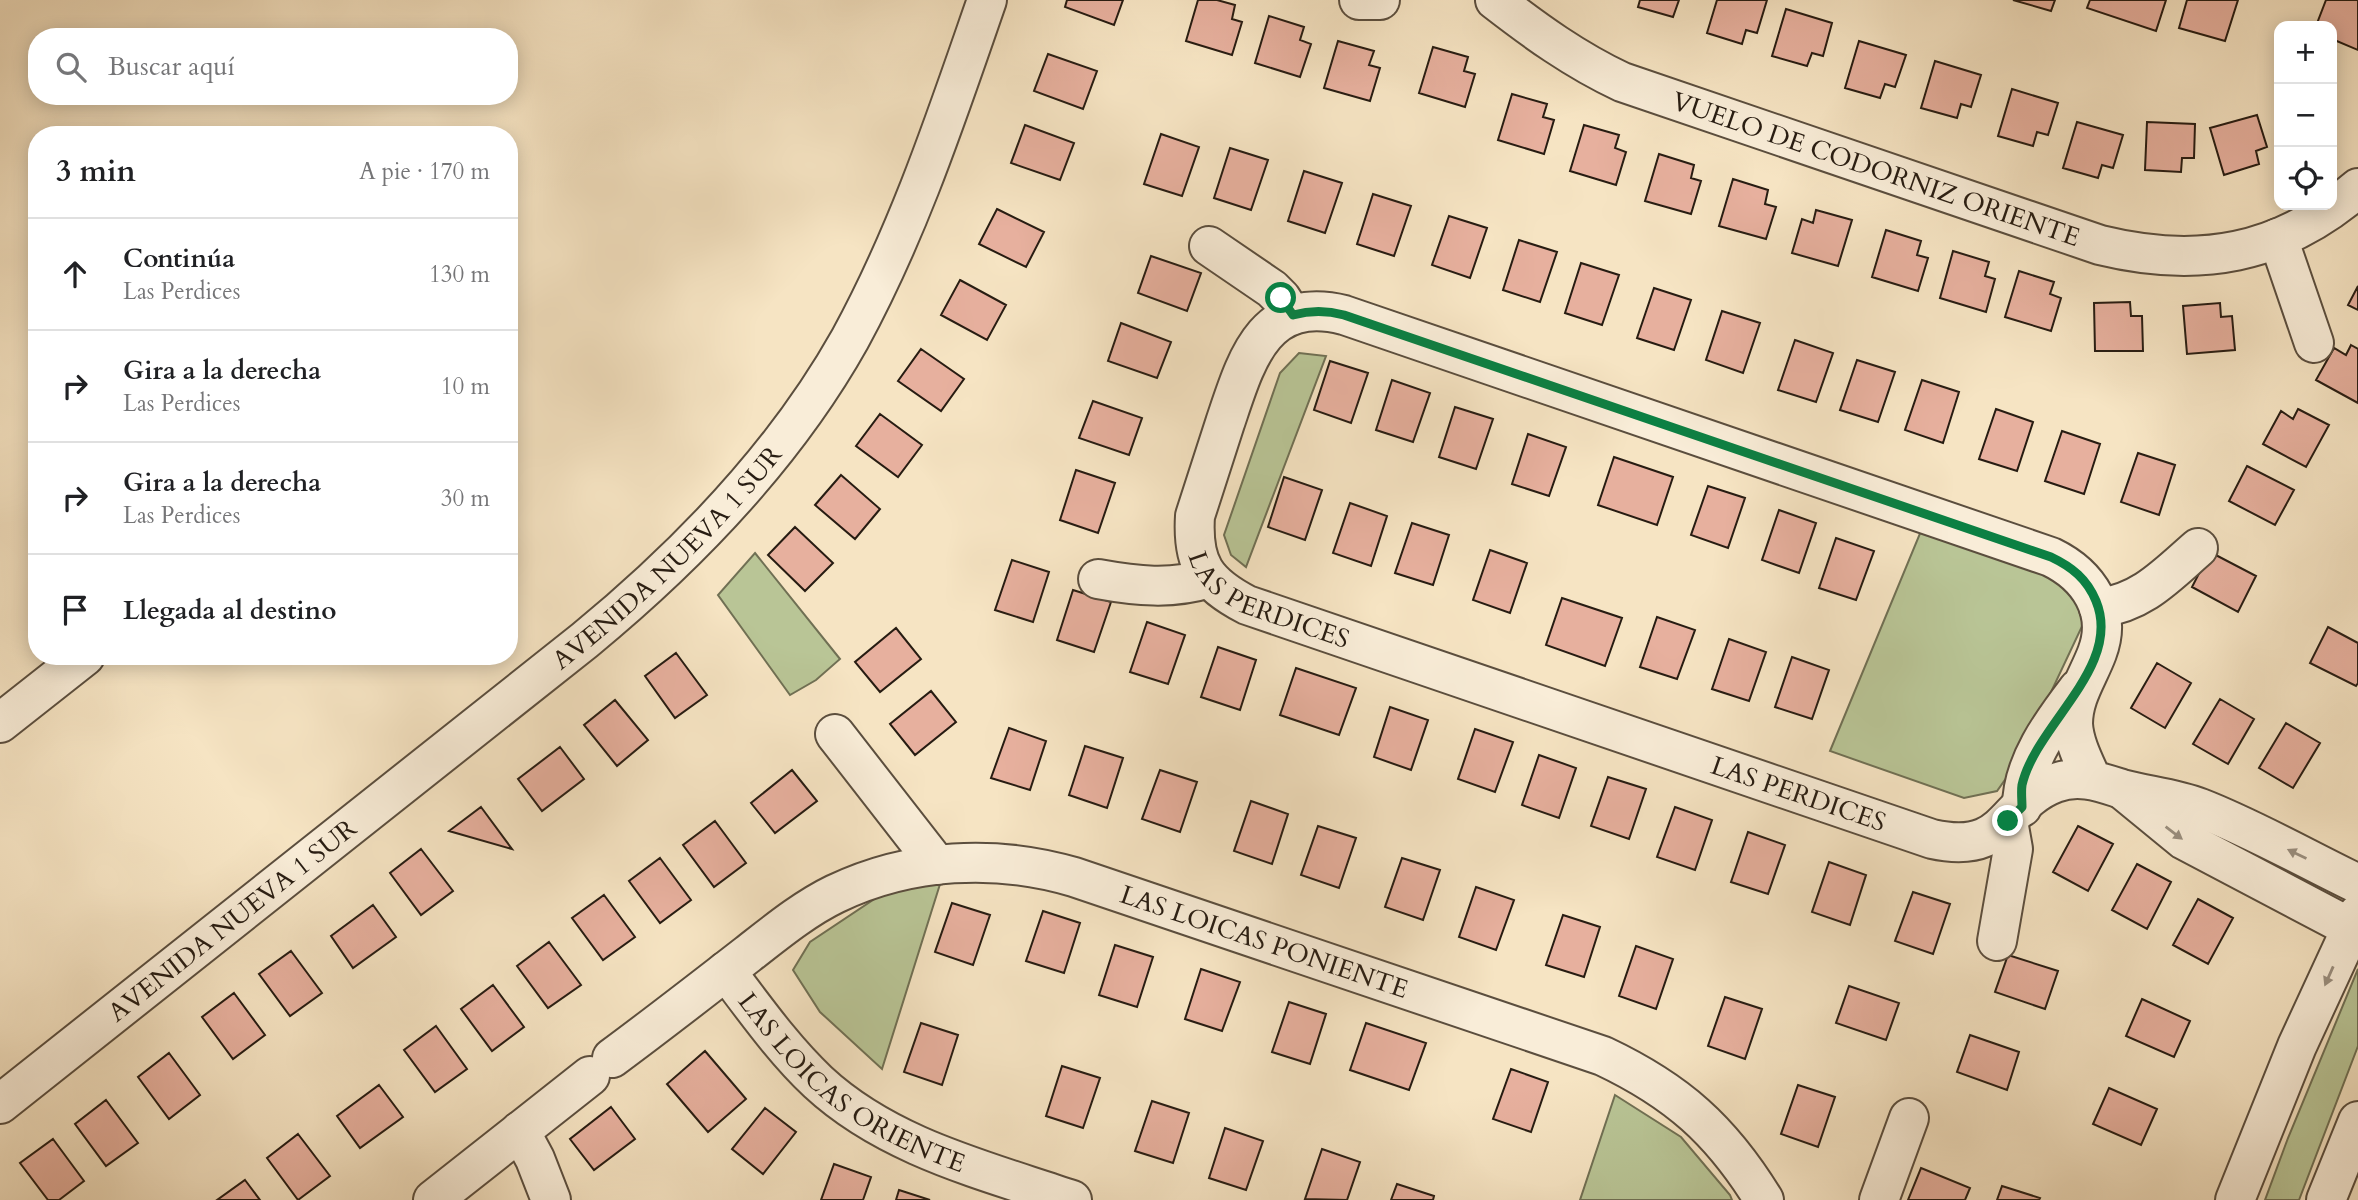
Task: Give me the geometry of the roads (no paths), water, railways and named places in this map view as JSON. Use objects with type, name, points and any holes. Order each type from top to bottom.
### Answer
[{"type":"street","name":"AVENIDA NUEVA 1 SUR","points":[[0,1104],[596,632],[667,569],[715,519],[792,426],[822,384],[874,293],[933,158],[987,0]]},
{"type":"street","points":[[1359,0],[1380,0]]},
{"type":"street","name":"VUELO DE CODORNIZ ORIENTE","points":[[1495,0],[1557,47],[1622,82],[2100,245],[2134,253],[2201,257],[2241,251],[2278,238],[2325,214],[2358,188]]},
{"type":"street","points":[[2278,238],[2314,343]]},
{"type":"street","points":[[1209,246],[1272,289],[1293,315]]},
{"type":"street","name":"LAS PERDICES","points":[[2015,814],[2025,777],[2047,733],[2081,685],[2098,653],[2102,623],[2099,608],[2082,577],[2068,565],[1344,315],[1327,311],[1293,315],[1262,335],[1252,351],[1238,383],[1195,516],[1194,538],[1198,559],[1209,578],[1232,597],[1263,611],[1932,839],[1961,843],[1975,841],[1993,833],[2015,814],[2037,792],[2073,779],[2166,797],[2200,808],[2358,884]]},
{"type":"street","points":[[2099,608],[2127,603],[2140,596],[2198,548]]},
{"type":"street","points":[[1098,579],[1132,585],[1167,586],[1190,584],[1209,578]]},
{"type":"street","points":[[0,723],[74,665]]},
{"type":"street","name":"LAS PERDICES","points":[[2081,685],[2073,724],[2076,741],[2107,784],[2183,840],[2354,921]]},
{"type":"street","points":[[835,734],[937,865]]},
{"type":"street","points":[[1997,941],[2015,814]]},
{"type":"street","name":"LAS LOICAS PONIENTE","points":[[433,1200],[726,971],[802,914],[834,894],[902,870],[972,862],[1008,862],[1041,867],[1074,877],[1603,1056],[1659,1086],[1685,1105],[1718,1136],[1746,1171],[1764,1200]]},
{"type":"street","points":[[2235,1200],[2297,1046],[2354,921]]},
{"type":"street","name":"LAS LOICAS ORIENTE","points":[[726,971],[795,1058],[818,1082],[877,1125],[937,1154],[1072,1200]]},
{"type":"street","points":[[1878,1200],[1909,1118]]},
{"type":"street","points":[[2326,1200],[2358,1121]]},
{"type":"street","points":[[520,1131],[551,1200]]}]
